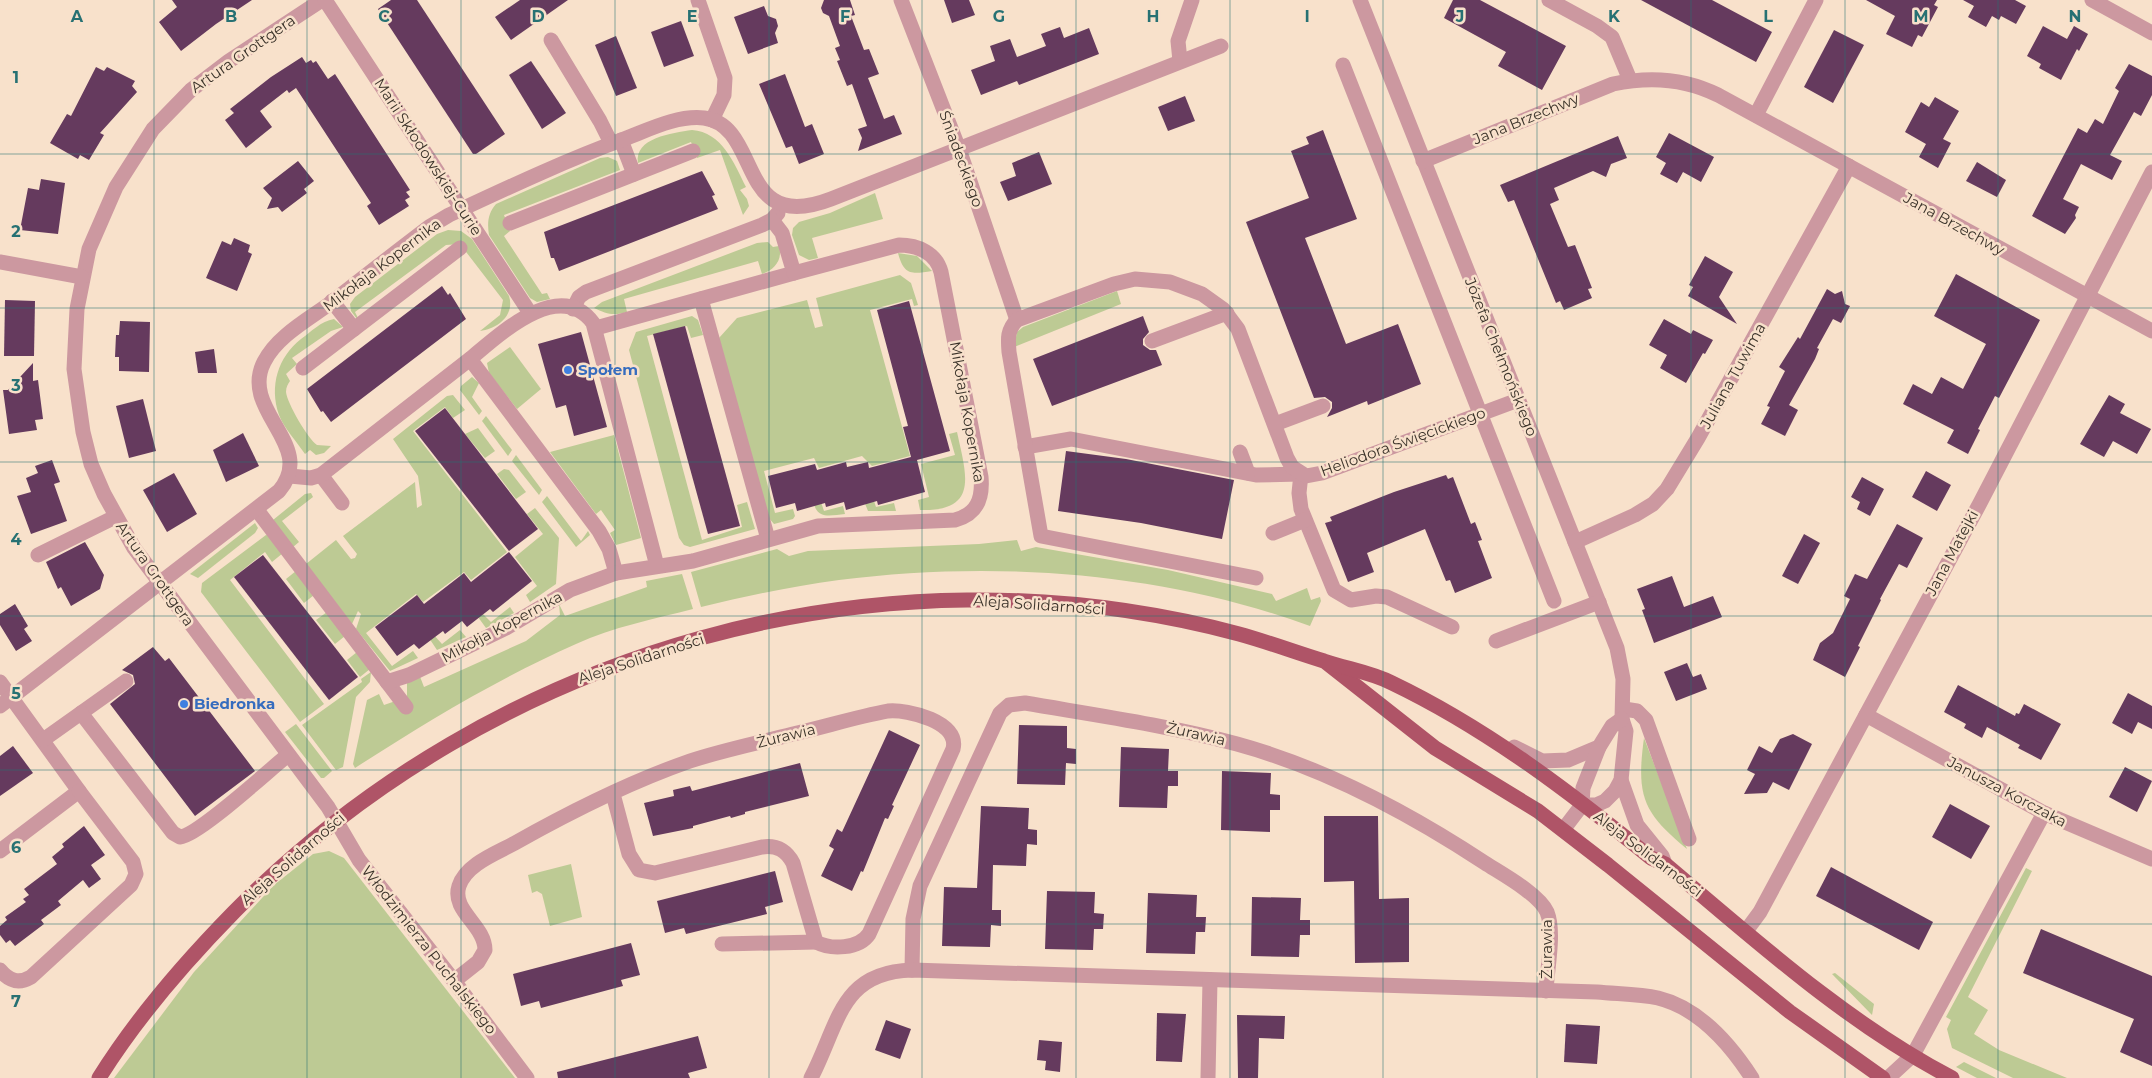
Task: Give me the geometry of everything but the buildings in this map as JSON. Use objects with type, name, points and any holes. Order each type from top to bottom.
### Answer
[{"type":"main road","name":"Aleja Solidarności","points":[[99,1078],[135,1025],[204,942],[252,893],[335,820],[438,749],[487,722],[575,680],[685,642],[823,612],[905,602],[964,600],[1030,602],[1098,608],[1194,623],[1262,640],[1388,681],[1459,718],[1523,759],[1651,858],[1665,864],[1826,996],[1913,1056],[1952,1078]]},
{"type":"main road","name":"Aleja Solidarności","points":[[1326,662],[1435,748],[1518,798],[1563,830],[1790,1012],[1883,1078]]},
{"type":"street","name":"Marii Skłodowskiej-Curie","points":[[324,0],[530,313]]},
{"type":"street","name":"Artura Grottgera","points":[[324,0],[215,71],[191,90],[162,118],[135,154],[116,187],[94,235],[82,277],[74,339],[77,398],[82,432],[92,464],[115,517],[134,548],[160,584],[335,820]]},
{"type":"street","points":[[698,0],[725,78],[724,95],[712,120],[728,132],[761,187],[781,204],[799,207],[819,204],[1221,46]]},
{"type":"street","name":"Śniadeckiego","points":[[901,0],[959,149],[1017,320]]},
{"type":"street","points":[[1180,61],[1178,41],[1192,0]]},
{"type":"street","name":"Józefa Chełmońskiego","points":[[1360,0],[1599,602],[1621,662],[1626,737],[1621,780],[1637,825],[1662,856],[1665,864]]},
{"type":"street","points":[[1549,0],[1598,26],[1612,37],[1630,80]]},
{"type":"street","points":[[1756,115],[1816,0]]},
{"type":"street","points":[[2092,0],[2152,33]]},
{"type":"street","points":[[550,40],[616,142],[634,174]]},
{"type":"street","points":[[1343,65],[1554,601]]},
{"type":"street","name":"Jana Brzechwy","points":[[1423,161],[1585,94],[1630,80],[1668,80],[1689,83],[1708,90],[1756,115],[2152,331]]},
{"type":"street","name":"Mikołaja Kopernika","points":[[290,476],[290,456],[261,399],[258,384],[264,362],[281,341],[429,228],[462,209],[616,142],[680,119],[712,120]]},
{"type":"street","points":[[510,223],[693,151]]},
{"type":"street","name":"Juliana Tuwima","points":[[1575,542],[1635,516],[1653,504],[1667,490],[1698,438],[1849,166]]},
{"type":"street","name":"Jana Matejki","points":[[1746,931],[1760,912],[1866,715],[2152,172]]},
{"type":"street","points":[[573,309],[579,297],[586,292],[772,220],[778,213],[781,204]]},
{"type":"street","points":[[772,220],[782,233],[794,273]]},
{"type":"street","name":"Mikołaja Kopernika","points":[[596,328],[898,245],[914,246],[936,259],[941,272],[981,478],[981,495],[975,509],[970,514],[956,520],[818,526],[693,561],[616,573]]},
{"type":"street","points":[[303,368],[460,248]]},
{"type":"street","points":[[0,262],[82,277]]},
{"type":"street","name":"Heliodora Święcickiego","points":[[1017,320],[1114,284],[1141,278],[1170,282],[1213,301],[1227,313],[1244,342],[1290,463],[1301,474],[1317,475],[1518,400]]},
{"type":"street","points":[[701,299],[768,539]]},
{"type":"street","points":[[332,301],[354,329]]},
{"type":"street","points":[[6,702],[257,510],[280,491],[290,476],[306,478],[321,475],[520,319],[530,313],[551,308],[573,309],[590,318],[596,328],[657,566]]},
{"type":"street","points":[[1152,341],[1227,313]]},
{"type":"street","points":[[1017,320],[1011,326],[1008,336],[1041,536],[1256,578]]},
{"type":"street","points":[[470,359],[599,531],[609,549],[616,573]]},
{"type":"street","points":[[1275,424],[1323,406]]},
{"type":"street","points":[[1025,447],[1071,439],[1248,473],[1301,474],[1299,493],[1306,520],[1330,584],[1340,595],[1356,600],[1383,596],[1452,627]]},
{"type":"street","points":[[1240,452],[1248,473]]},
{"type":"street","points":[[321,475],[342,503]]},
{"type":"street","points":[[257,510],[406,707]]},
{"type":"street","points":[[38,554],[115,517]]},
{"type":"street","points":[[1273,533],[1306,520]]},
{"type":"street","name":"Mikołja Kopernika","points":[[387,682],[401,678],[506,628],[570,590],[616,573]]},
{"type":"street","points":[[1496,640],[1599,602]]},
{"type":"street","points":[[43,740],[126,681]]},
{"type":"street","points":[[0,682],[6,702],[43,740],[133,862],[135,880],[132,885],[31,977],[14,981],[0,970]]},
{"type":"street","name":"Żurawia","points":[[912,970],[913,919],[920,886],[1000,713],[1010,705],[1025,703],[1164,727],[1236,744],[1331,778],[1402,814],[1479,859],[1542,904],[1549,923],[1546,991]]},
{"type":"street","name":"Żurawia","points":[[454,981],[478,962],[485,950],[482,934],[459,903],[458,892],[464,876],[481,862],[520,840],[613,794],[696,759],[881,713],[896,711],[911,712],[947,729],[954,740],[953,749],[869,934],[863,942],[854,946],[830,946],[816,942],[722,944]]},
{"type":"street","points":[[1563,830],[1582,805],[1583,788],[1599,747],[1612,726],[1623,714],[1637,711],[1646,720],[1689,839]]},
{"type":"street","points":[[81,713],[173,834],[180,837],[189,835],[288,755]]},
{"type":"street","name":"Janusza Korczaka","points":[[1866,715],[2044,813],[2152,859]]},
{"type":"street","points":[[1494,740],[1506,742],[1534,758],[1551,762],[1568,760],[1599,747]]},
{"type":"street","points":[[1582,805],[1596,805],[1605,801],[1615,791],[1621,780]]},
{"type":"street","points":[[0,851],[79,790]]},
{"type":"street","points":[[613,794],[631,861],[643,873],[662,872],[762,847],[772,846],[782,849],[796,869],[816,942]]},
{"type":"street","points":[[1888,1078],[1913,1056],[2044,813]]},
{"type":"street","name":"Włodzimierza Puchalskiego","points":[[335,820],[359,860],[527,1078]]},
{"type":"street","name":"Żurawia","points":[[811,1078],[846,1004],[859,986],[879,974],[912,970],[1597,992],[1658,998],[1672,1003],[1709,1025],[1741,1060],[1752,1078]]},
{"type":"street","points":[[1208,1078],[1210,980]]},
{"type":"green space","points":[[692,130],[711,136],[726,150],[732,159],[746,187],[740,190],[747,199],[749,206],[743,215],[720,150],[697,158],[691,142],[638,163],[638,155],[648,142],[665,135]]},
{"type":"green space","points":[[608,157],[617,161],[620,170],[504,215],[510,231],[504,236],[542,294],[547,293],[550,299],[537,302],[530,298],[489,235],[488,222],[491,211],[496,204],[600,158]]},
{"type":"green space","points":[[875,193],[883,219],[812,238],[818,258],[809,260],[799,255],[792,235],[793,228],[799,222],[830,213]]},
{"type":"green space","points":[[448,230],[461,231],[472,239],[509,296],[510,309],[499,324],[480,331],[500,315],[503,300],[460,244],[446,245],[355,312],[357,319],[351,311],[350,304],[355,297],[437,234]]},
{"type":"green space","points":[[768,242],[773,247],[779,246],[780,255],[774,267],[762,274],[758,261],[624,299],[627,312],[610,314],[594,308],[602,302],[757,243]]},
{"type":"green space","points":[[898,253],[917,256],[932,271],[914,273],[906,270]]},
{"type":"green space","points":[[900,275],[911,283],[918,305],[914,306],[912,299],[870,310],[910,456],[872,466],[862,456],[819,468],[814,458],[764,471],[775,513],[793,509],[795,516],[793,519],[774,524],[768,517],[719,338],[737,318],[807,300],[815,328],[823,326],[816,298]]},
{"type":"green space","points":[[1117,291],[1121,304],[1014,347],[1017,332],[1023,327]]},
{"type":"green space","points":[[692,316],[698,320],[703,335],[691,338],[687,326],[647,336],[702,540],[742,527],[737,505],[747,502],[755,529],[690,547],[684,545],[679,538],[629,350],[636,332]]},
{"type":"green space","points":[[334,319],[343,327],[331,331],[292,358],[297,364],[286,374],[290,381],[286,389],[287,397],[304,428],[317,445],[331,446],[324,453],[316,455],[310,450],[305,454],[287,430],[279,415],[275,393],[278,373],[286,354],[293,346],[320,324]]},
{"type":"green space","points":[[510,347],[541,389],[517,409],[489,373],[487,363]]},
{"type":"green space","points":[[472,377],[479,383],[472,397],[482,411],[479,415],[460,390],[461,386]]},
{"type":"green space","points":[[453,395],[465,410],[453,418],[445,407],[413,431],[507,552],[471,580],[464,572],[423,602],[416,594],[366,633],[392,666],[413,651],[418,658],[390,671],[356,629],[361,614],[358,611],[352,624],[306,564],[336,540],[351,559],[355,558],[357,554],[343,536],[415,482],[417,508],[422,505],[418,476],[393,439],[447,396]]},
{"type":"green space","points":[[486,416],[512,450],[508,456],[482,421]]},
{"type":"green space","points":[[478,428],[495,451],[485,458],[465,434]]},
{"type":"green space","points":[[957,432],[965,476],[964,488],[960,497],[952,505],[939,509],[920,510],[918,500],[929,497],[921,464],[955,455],[949,434]]},
{"type":"green space","points":[[614,435],[641,538],[616,545],[610,533],[615,530],[601,510],[596,514],[550,452]]},
{"type":"green space","points":[[516,455],[542,490],[539,495],[512,461]]},
{"type":"green space","points":[[504,469],[509,470],[526,492],[516,499],[497,474]]},
{"type":"green space","points":[[311,493],[313,497],[282,521],[299,542],[293,547],[273,520],[305,494]]},
{"type":"green space","points":[[547,496],[581,541],[588,531],[590,535],[576,547],[542,502]]},
{"type":"green space","points":[[873,498],[876,507],[894,503],[896,511],[868,511],[864,501]]},
{"type":"green space","points":[[821,502],[824,511],[843,506],[845,514],[822,514],[816,509],[814,504]]},
{"type":"green space","points":[[535,508],[559,538],[556,584],[530,602],[526,595],[537,586],[515,557],[543,534],[527,514]]},
{"type":"green space","points":[[255,523],[258,528],[255,533],[198,578],[190,574]]},
{"type":"green space","points":[[266,535],[271,536],[283,553],[272,562],[265,552],[230,580],[324,704],[300,722],[201,592],[202,583]]},
{"type":"green space","points":[[1017,540],[1021,551],[1036,547],[1168,570],[1272,594],[1276,601],[1307,588],[1311,600],[1320,597],[1321,601],[1310,626],[1254,608],[1196,593],[1137,582],[1078,575],[958,571],[898,574],[839,580],[804,585],[701,607],[691,572],[777,549],[789,556],[808,551],[979,544]]},
{"type":"green space","points":[[296,571],[314,595],[304,603],[286,579]]},
{"type":"green space","points":[[682,574],[693,609],[604,633],[547,657],[463,701],[355,768],[353,764],[367,700],[379,694],[384,705],[407,697],[407,679],[419,674],[424,687],[526,641],[560,615],[559,604],[565,616],[647,587],[646,581]]},
{"type":"green space","points":[[510,607],[514,613],[486,628],[478,617],[482,613],[491,622]]},
{"type":"green space","points":[[327,612],[345,636],[335,644],[316,620]]},
{"type":"green space","points":[[460,630],[466,637],[437,650],[429,638],[433,634],[442,644]]},
{"type":"green space","points":[[357,652],[370,669],[360,677],[347,660]]},
{"type":"green space","points":[[371,672],[370,682],[356,697],[343,767],[336,770],[302,725],[362,682],[361,679]]},
{"type":"green space","points":[[296,724],[332,771],[324,778],[321,778],[285,732]]},
{"type":"green space","points":[[1644,738],[1687,849],[1661,825],[1646,802],[1642,789],[1641,775]]},
{"type":"green space","points":[[329,851],[344,858],[515,1078],[114,1078],[194,972],[274,885],[313,854]]},
{"type":"green space","points":[[571,864],[582,917],[550,926],[542,894],[537,891],[532,893],[528,875]]},
{"type":"green space","points":[[2026,868],[2032,871],[1968,997],[1988,1010],[1974,1034],[1999,1050],[2067,1078],[2013,1078],[1952,1048],[1947,1029],[1951,1020],[1946,1017]]},
{"type":"green space","points":[[1835,973],[1874,1004],[1872,1015],[1832,974]]},
{"type":"green space","points":[[1964,1062],[1996,1078],[1977,1078],[1956,1067]]},
{"type":"place","name":"Społem","points":[[568,370]]},
{"type":"place","name":"Biedronka","points":[[184,704]]}]
